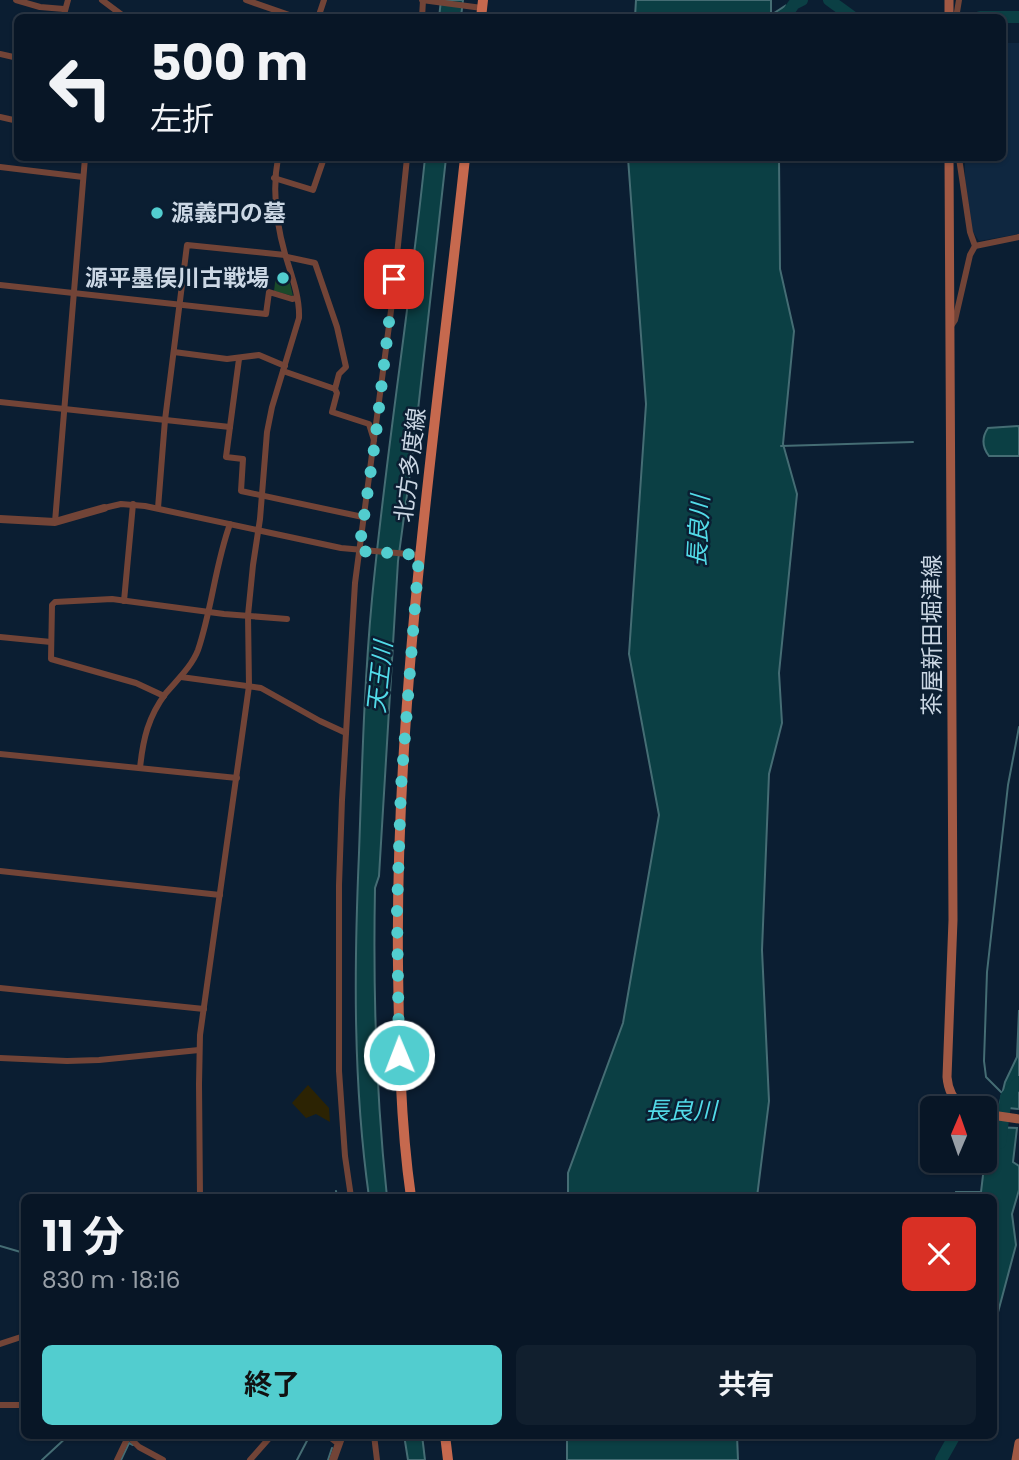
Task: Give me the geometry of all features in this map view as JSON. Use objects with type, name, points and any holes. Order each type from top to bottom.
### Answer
[{"type":"main road","name":"北方多度線","points":[[411,1194],[400,1080],[397,911],[401,787],[414,555],[465,161]]},
{"type":"main road","name":"茶屋新田堀津線","points":[[948,161],[953,920],[947,1077],[952,1096]]},
{"type":"main road","points":[[998,1116],[1019,1119]]},
{"type":"main road","points":[[445,1439],[448,1460]]},
{"type":"main road","points":[[1016,1460],[1019,1443]]},
{"type":"street","points":[[16,0],[61,13],[68,0]]},
{"type":"street","points":[[102,0],[121,14]]},
{"type":"street","points":[[246,0],[286,14]]},
{"type":"street","points":[[423,0],[480,8]]},
{"type":"street","points":[[55,522],[85,161]]},
{"type":"street","points":[[200,1194],[199,1049],[249,686],[248,615],[269,419],[299,317],[276,211],[274,178],[277,161]]},
{"type":"street","points":[[274,178],[313,190],[323,161]]},
{"type":"street","points":[[351,1194],[340,1080],[338,983],[339,873],[346,733],[363,517],[375,442],[407,161]]},
{"type":"street","points":[[950,327],[955,320],[970,255],[975,246],[970,232],[959,161]]},
{"type":"street","points":[[0,167],[83,177]]},
{"type":"street","points":[[975,246],[1019,237]]},
{"type":"street","points":[[158,508],[165,420],[187,245],[286,256],[315,263],[337,327],[346,368],[339,374],[332,412],[369,424],[375,442]]},
{"type":"street","points":[[0,285],[266,314],[269,292],[297,298]]},
{"type":"street","points":[[174,352],[239,359],[259,355],[335,389]]},
{"type":"street","points":[[239,359],[226,457],[243,459],[241,491],[363,517]]},
{"type":"street","points":[[0,402],[230,428]]},
{"type":"street","points":[[0,519],[55,522],[121,504],[133,504],[362,551],[414,555]]},
{"type":"street","points":[[124,601],[133,504]]},
{"type":"street","points":[[140,768],[144,734],[164,696],[197,653],[209,611],[220,551],[230,524]]},
{"type":"street","points":[[164,696],[136,683],[51,659],[52,605],[124,601],[286,619]]},
{"type":"street","points":[[0,637],[51,642]]},
{"type":"street","points":[[181,677],[261,688],[346,733]]},
{"type":"street","points":[[0,754],[237,778]]},
{"type":"street","points":[[0,871],[220,895]]},
{"type":"street","points":[[0,988],[204,1009]]},
{"type":"street","points":[[0,1058],[99,1060],[199,1049]]},
{"type":"street","points":[[0,1344],[21,1337]]},
{"type":"street","points":[[0,1405],[21,1405]]},
{"type":"street","points":[[117,1460],[126,1439]]},
{"type":"street","points":[[132,1439],[139,1447],[163,1460]]},
{"type":"street","points":[[250,1460],[268,1439]]},
{"type":"street","points":[[333,1460],[340,1439]]},
{"type":"street","points":[[374,1439],[377,1460]]},
{"type":"shaded area","points":[[1006,43],[1019,43],[1019,234],[979,241],[971,229],[965,186],[965,161],[1006,161]]},
{"type":"green space","points":[[276,275],[288,275],[293,296],[274,291]]},
{"type":"sand","points":[[308,1085],[329,1108],[330,1122],[316,1114],[306,1118],[292,1103]]},
{"type":"water","points":[[441,0],[463,0],[461,14],[439,14]]},
{"type":"water","points":[[636,0],[771,0],[771,14],[635,14]]},
{"type":"water","points":[[785,6],[786,14],[773,14]]},
{"type":"water","name":"天王川","points":[[425,161],[446,161],[416,428],[398,561],[379,876],[375,888],[376,1043],[387,1194],[369,1194],[357,1068],[356,982],[365,695],[378,544]]},
{"type":"water","name":"長良川","points":[[628,161],[779,161],[780,269],[794,331],[783,444],[797,494],[779,673],[782,723],[769,774],[762,950],[769,1101],[757,1194],[568,1194],[568,1173],[623,1023],[659,815],[629,654],[646,404]]},
{"type":"water","points":[[1019,426],[1019,456],[989,456],[984,442],[988,428]]},
{"type":"water","points":[[1019,1010],[1019,1109],[999,1107],[1005,1082],[1017,1057]]},
{"type":"water","points":[[998,1127],[1017,1128],[1013,1162],[1019,1166],[1019,1190],[1012,1214],[1016,1245],[997,1316],[997,1194],[956,1194],[981,1192],[983,1173],[998,1172]]},
{"type":"water","points":[[405,1439],[422,1439],[425,1460],[408,1460]]},
{"type":"water","points":[[567,1439],[737,1439],[738,1460],[567,1460]]},
{"type":"waterway","points":[[787,14],[794,4],[802,0]]},
{"type":"waterway","points":[[829,0],[848,14]]},
{"type":"waterway","points":[[1006,17],[1019,17]]},
{"type":"waterway","points":[[781,446],[913,442]]},
{"type":"waterway","points":[[1003,1094],[986,1077],[984,1061],[987,972],[1008,785],[1019,727]]},
{"type":"waterway","points":[[1000,1143],[1006,1097],[1019,1082]]},
{"type":"waterway","points":[[0,1246],[21,1252]]},
{"type":"waterway","points":[[42,1460],[65,1439]]},
{"type":"waterway","points":[[297,1460],[308,1439]]},
{"type":"waterway","points":[[941,1460],[953,1439]]},
{"type":"waterway","points":[[121,1460],[129,1443],[133,1445]]},
{"type":"waterway","points":[[328,1460],[332,1448]]},
{"type":"place","name":"源義円の墓","points":[[157,213]]},
{"type":"place","name":"源平墨俣川古戦場","points":[[283,278]]},
{"type":"route","points":[[394,279],[359,551],[419,555],[401,787],[397,911],[399,1055]]}]
